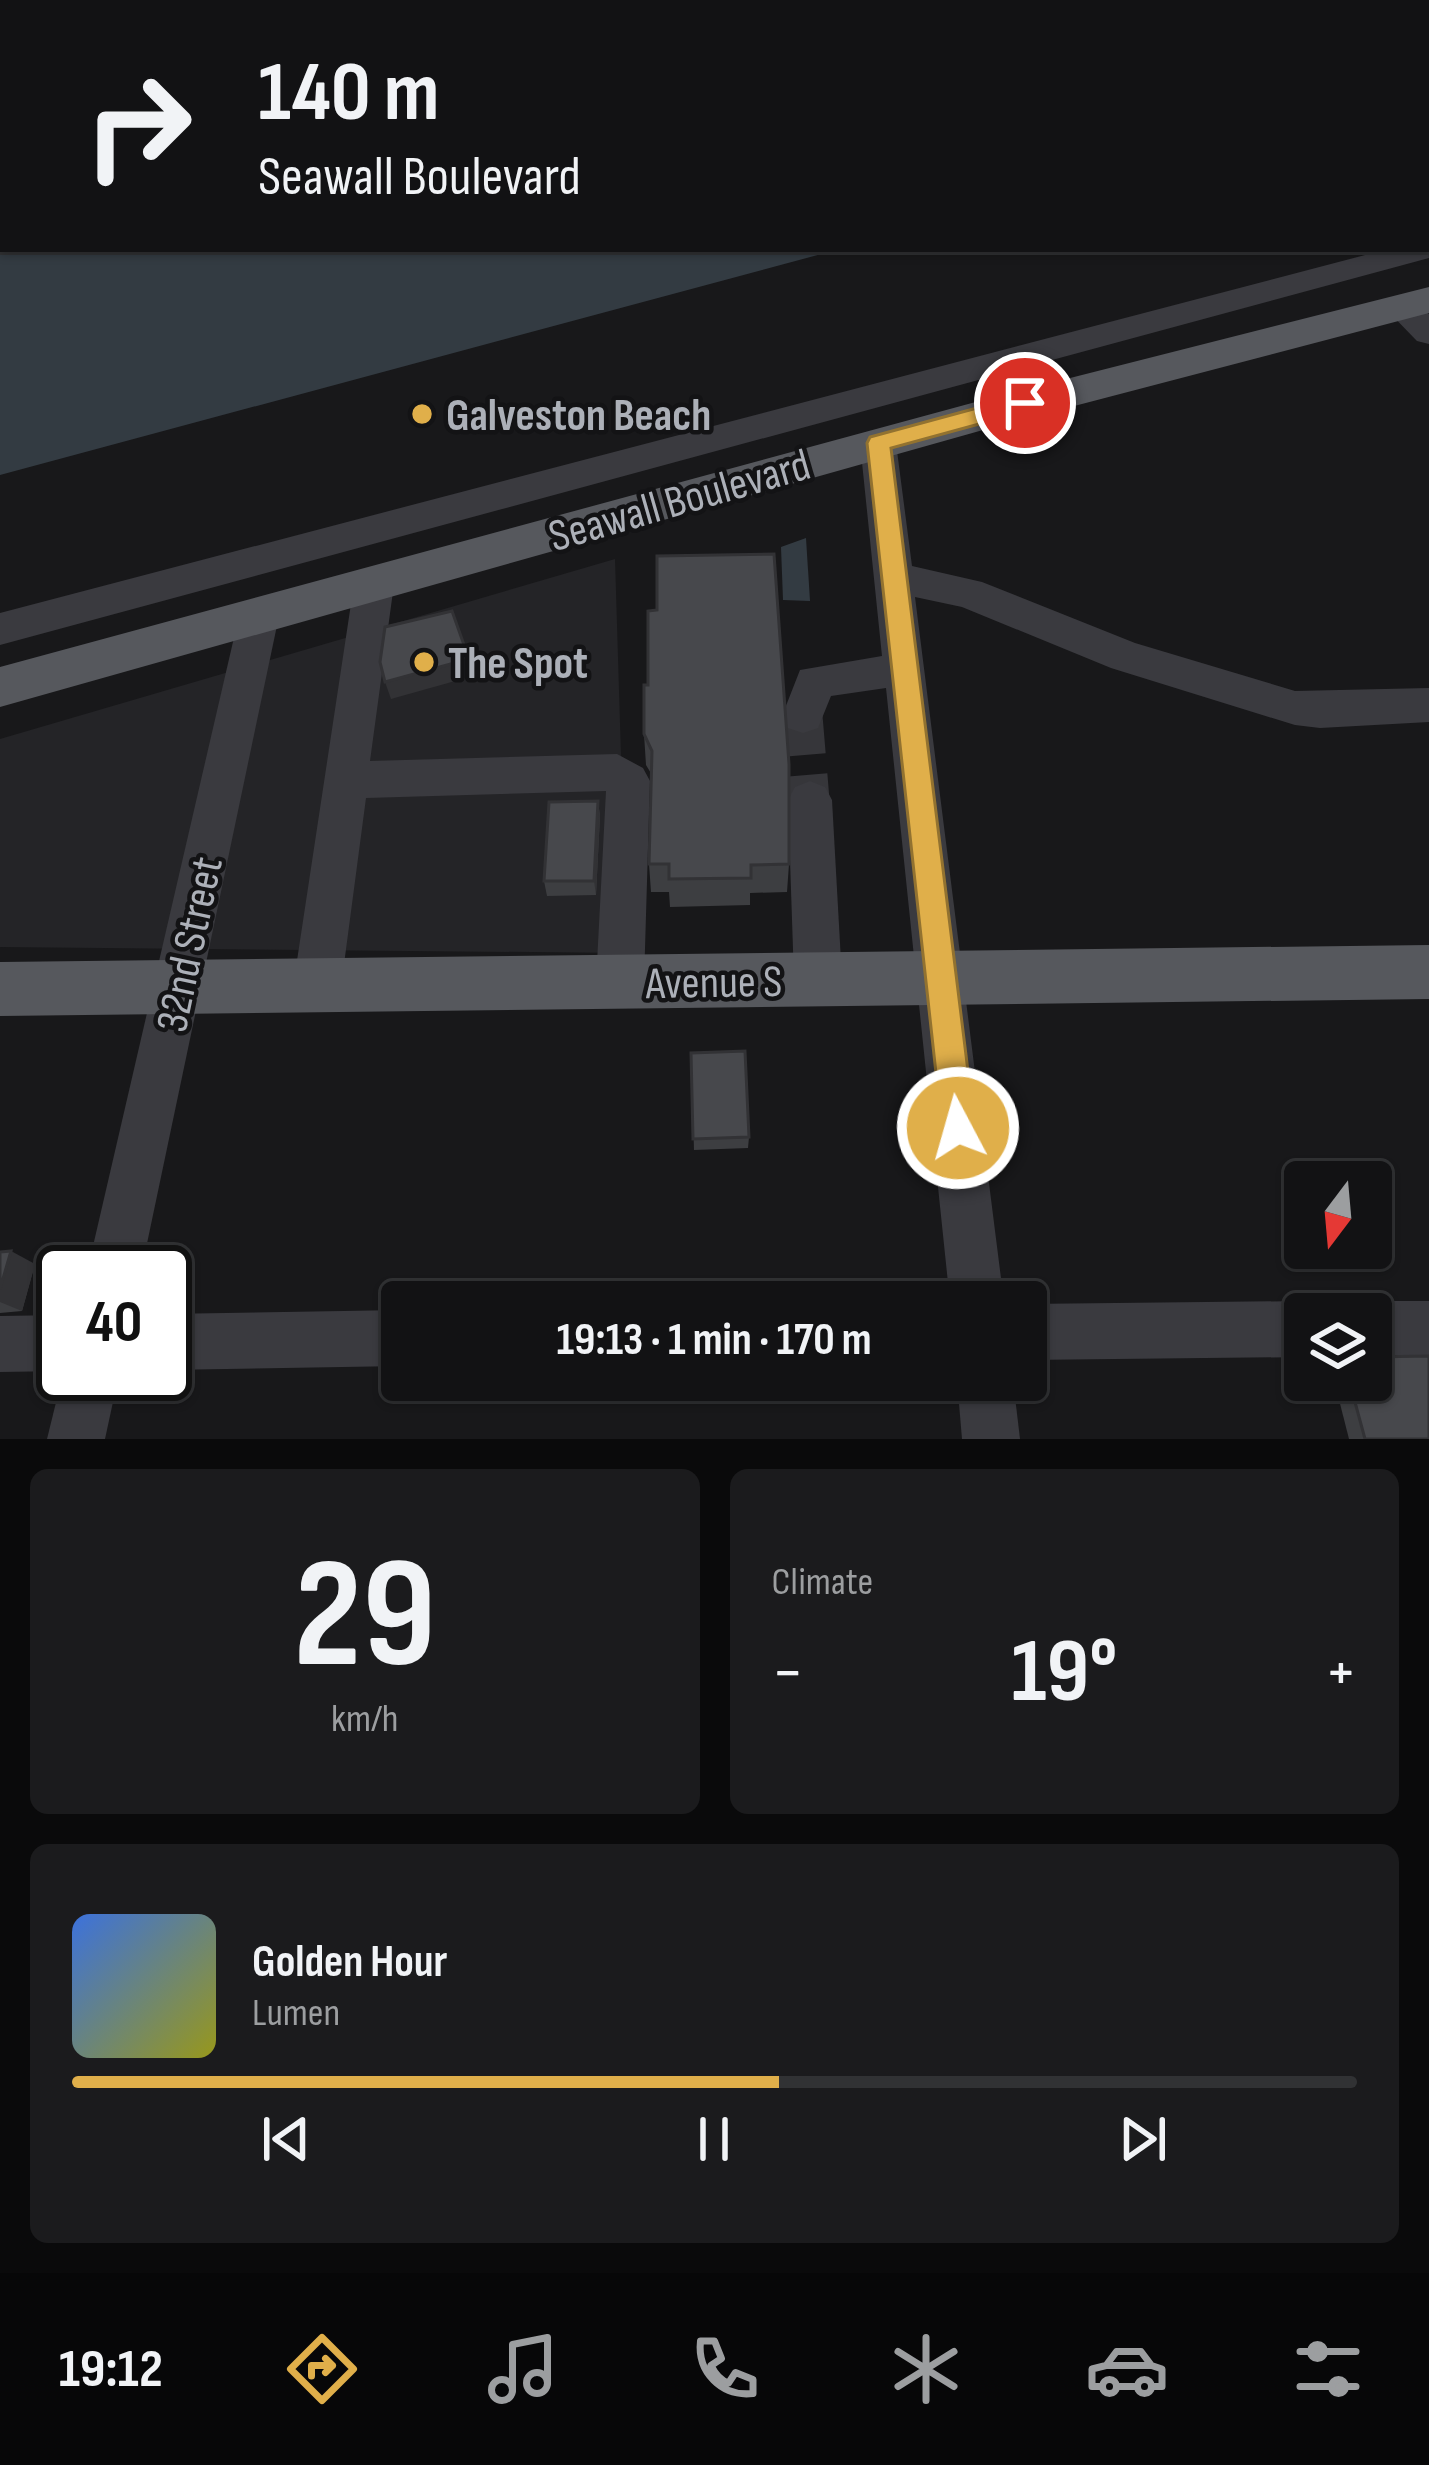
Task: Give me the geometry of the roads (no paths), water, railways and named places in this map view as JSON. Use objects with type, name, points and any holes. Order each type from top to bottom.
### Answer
[{"type":"main road","name":"Seawall Boulevard","points":[[0,687],[1281,334],[1420,314]]},
{"type":"main road","name":"Avenue S","points":[[0,988],[1429,972]]},
{"type":"street","points":[[0,629],[1413,252]]},
{"type":"street","points":[[878,443],[975,1281]]},
{"type":"street","points":[[894,578],[968,593],[1125,656],[1295,708],[1429,705]]},
{"type":"street","points":[[316,987],[374,584]]},
{"type":"street","name":"32nd Street","points":[[120,1245],[259,616]]},
{"type":"street","points":[[803,716],[815,682],[906,669]]},
{"type":"street","points":[[346,780],[616,772],[628,781],[620,982]]},
{"type":"street","points":[[810,800],[818,979]]},
{"type":"street","points":[[1392,1328],[1429,1328]]},
{"type":"street","points":[[1047,1332],[1284,1329]]},
{"type":"street","points":[[192,1342],[381,1338]]},
{"type":"street","points":[[0,1344],[36,1343]]},
{"type":"street","points":[[76,1439],[85,1401]]},
{"type":"street","points":[[987,1401],[992,1439]]},
{"type":"tunnel","points":[[803,716],[810,800]]},
{"type":"place","name":"Galveston Beach","points":[[422,414]]},
{"type":"place","name":"The Spot","points":[[424,662]]}]
